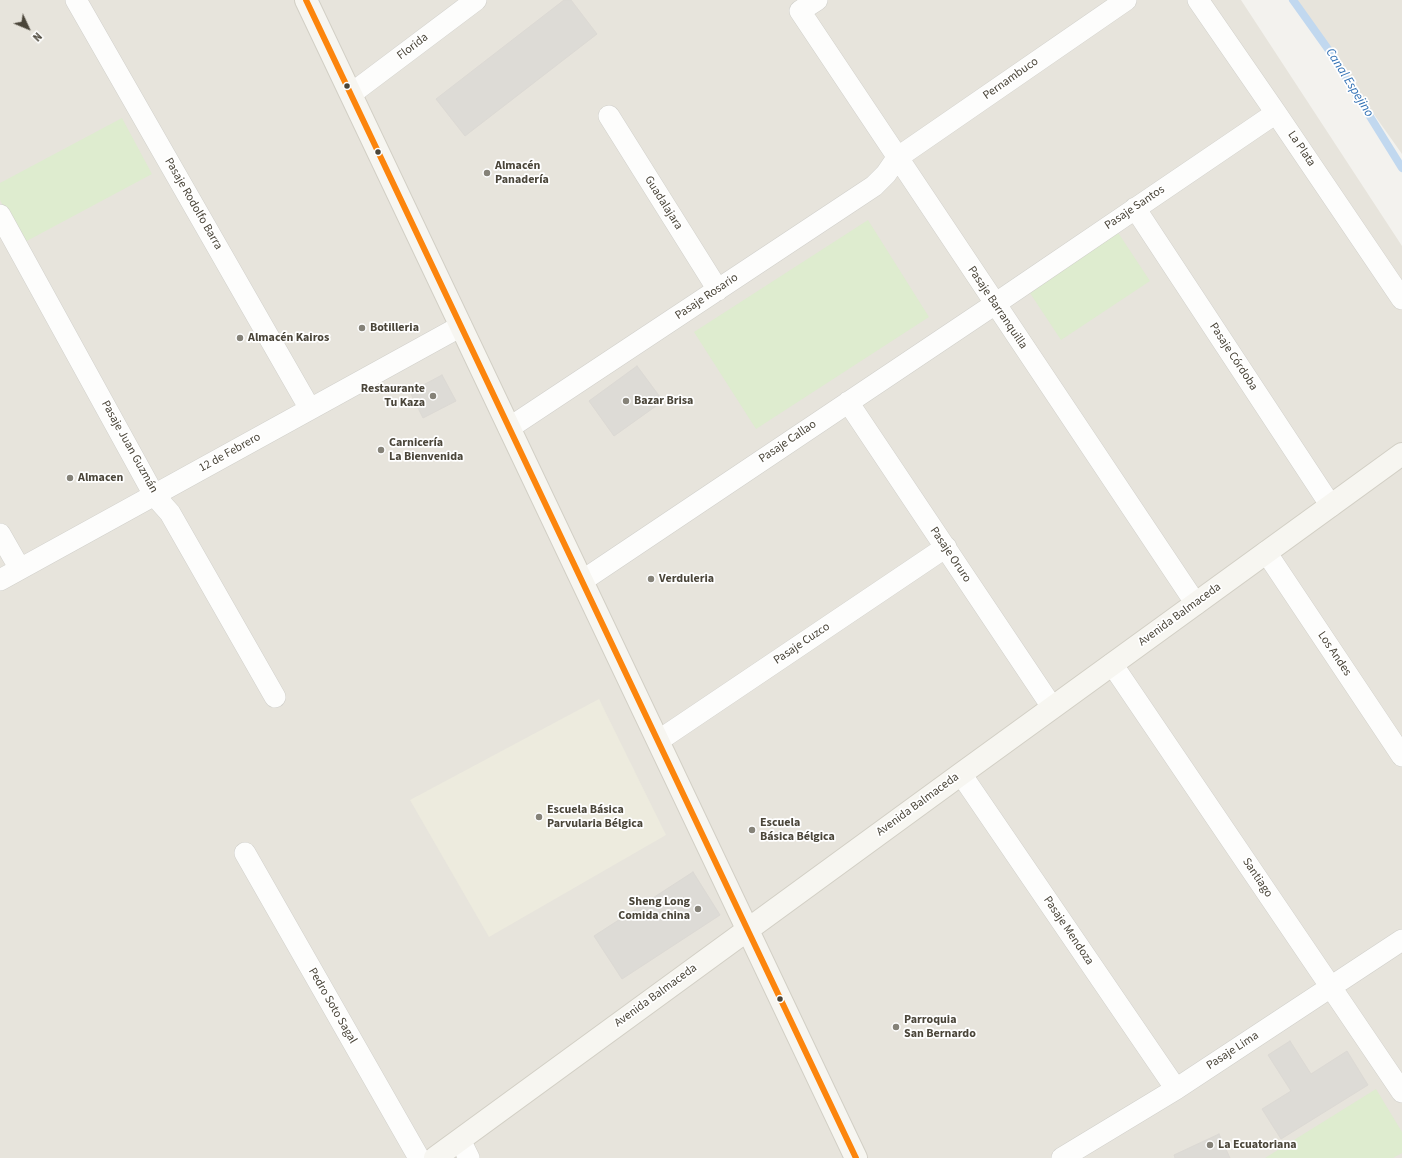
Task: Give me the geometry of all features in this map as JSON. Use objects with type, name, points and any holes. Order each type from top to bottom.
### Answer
[{"type":"main road","points":[[306,0],[856,1158]]},
{"type":"main road","name":"Avenida Balmaceda","points":[[435,1158],[465,1149],[748,930],[960,774],[1402,454]]},
{"type":"street","name":"Pasaje Rodolfo Barra","points":[[76,0],[310,409]]},
{"type":"street","name":"Florida","points":[[351,94],[476,0]]},
{"type":"street","name":"Pasaje Barranquilla","points":[[817,0],[800,11],[1196,604]]},
{"type":"street","name":"Pernambuco","points":[[897,158],[1126,0]]},
{"type":"street","name":"La Plata","points":[[1198,0],[1402,299]]},
{"type":"street","name":"Pasaje Santos","points":[[995,304],[1276,113]]},
{"type":"street","name":"Guadalajara","points":[[609,116],[718,290]]},
{"type":"street","name":"Pasaje Rosario","points":[[509,428],[874,186],[886,174],[897,158]]},
{"type":"street","name":"Pasaje Córdoba","points":[[1135,208],[1331,506]]},
{"type":"street","name":"Pasaje Juan Guzmán","points":[[0,215],[154,495],[170,512],[275,697]]},
{"type":"street","name":"Pasaje Callao","points":[[582,581],[995,304]]},
{"type":"street","name":"12 de Febrero","points":[[0,580],[461,326]]},
{"type":"street","name":"Pasaje Oruro","points":[[848,402],[1052,708]]},
{"type":"street","points":[[0,534],[20,569]]},
{"type":"street","name":"Pasaje Cuzco","points":[[658,741],[946,547]]},
{"type":"street","name":"Los Andes","points":[[1266,552],[1396,733],[1402,756]]},
{"type":"street","name":"Santiago","points":[[1112,664],[1402,1092]]},
{"type":"street","name":"Pasaje Mendoza","points":[[960,774],[1176,1089]]},
{"type":"street","name":"Pedro Soto Sagal","points":[[245,853],[419,1158]]},
{"type":"street","name":"Pasaje Lima","points":[[1062,1158],[1176,1089],[1402,940]]},
{"type":"shaded area","points":[[0,0],[1241,0],[1402,246],[1402,1158],[0,1158]]},
{"type":"shaded area","points":[[1293,0],[1402,0],[1402,154]]},
{"type":"shaded area","name":"Escuela Básica Parvularia Bélgica","points":[[599,699],[666,835],[489,937],[410,800]]},
{"type":"green space","points":[[122,118],[152,174],[23,243],[0,200],[0,183]]},
{"type":"green space","points":[[868,220],[929,317],[756,429],[694,332]]},
{"type":"green space","points":[[1117,231],[1150,281],[1061,340],[1028,290]]},
{"type":"green space","points":[[1376,1089],[1402,1132],[1402,1153],[1393,1158],[1265,1158]]},
{"type":"building","points":[[564,0],[571,0],[597,34],[465,136],[436,99]]},
{"type":"building","name":"Bazar Brisa","points":[[637,366],[663,401],[614,436],[589,401]]},
{"type":"building","name":"Restaurante Tu Kaza","points":[[442,375],[456,401],[423,418],[410,392]]},
{"type":"building","points":[[693,872],[720,915],[622,979],[594,936]]},
{"type":"building","points":[[1290,1041],[1311,1074],[1347,1051],[1368,1085],[1281,1139],[1262,1109],[1291,1091],[1268,1055]]},
{"type":"building","name":"La Ecuatoriana","points":[[1219,1134],[1230,1158],[1175,1158],[1174,1155]]},
{"type":"waterway","name":"Canal Espejino","points":[[1293,0],[1328,49],[1402,168]]},
{"type":"transit line","points":[[306,0],[856,1158]]},
{"type":"place","name":"Almacén Panadería","points":[[487,173]]},
{"type":"place","name":"Botilleria","points":[[362,328]]},
{"type":"place","name":"Almacén Kairos","points":[[240,338]]},
{"type":"place","name":"Restaurante Tu Kaza","points":[[433,396]]},
{"type":"place","name":"Bazar Brisa","points":[[626,401]]},
{"type":"place","name":"Carnicería La Bienvenida","points":[[381,450]]},
{"type":"place","name":"Almacen","points":[[70,478]]},
{"type":"place","name":"Verduleria","points":[[651,579]]},
{"type":"place","name":"Escuela Básica Parvularia Bélgica","points":[[539,817]]},
{"type":"place","name":"Escuela Básica Bélgica","points":[[752,830]]},
{"type":"place","name":"Sheng Long Comida china","points":[[698,909]]},
{"type":"place","name":"Parroquia San Bernardo","points":[[896,1027]]},
{"type":"place","name":"La Ecuatoriana","points":[[1210,1145]]}]
